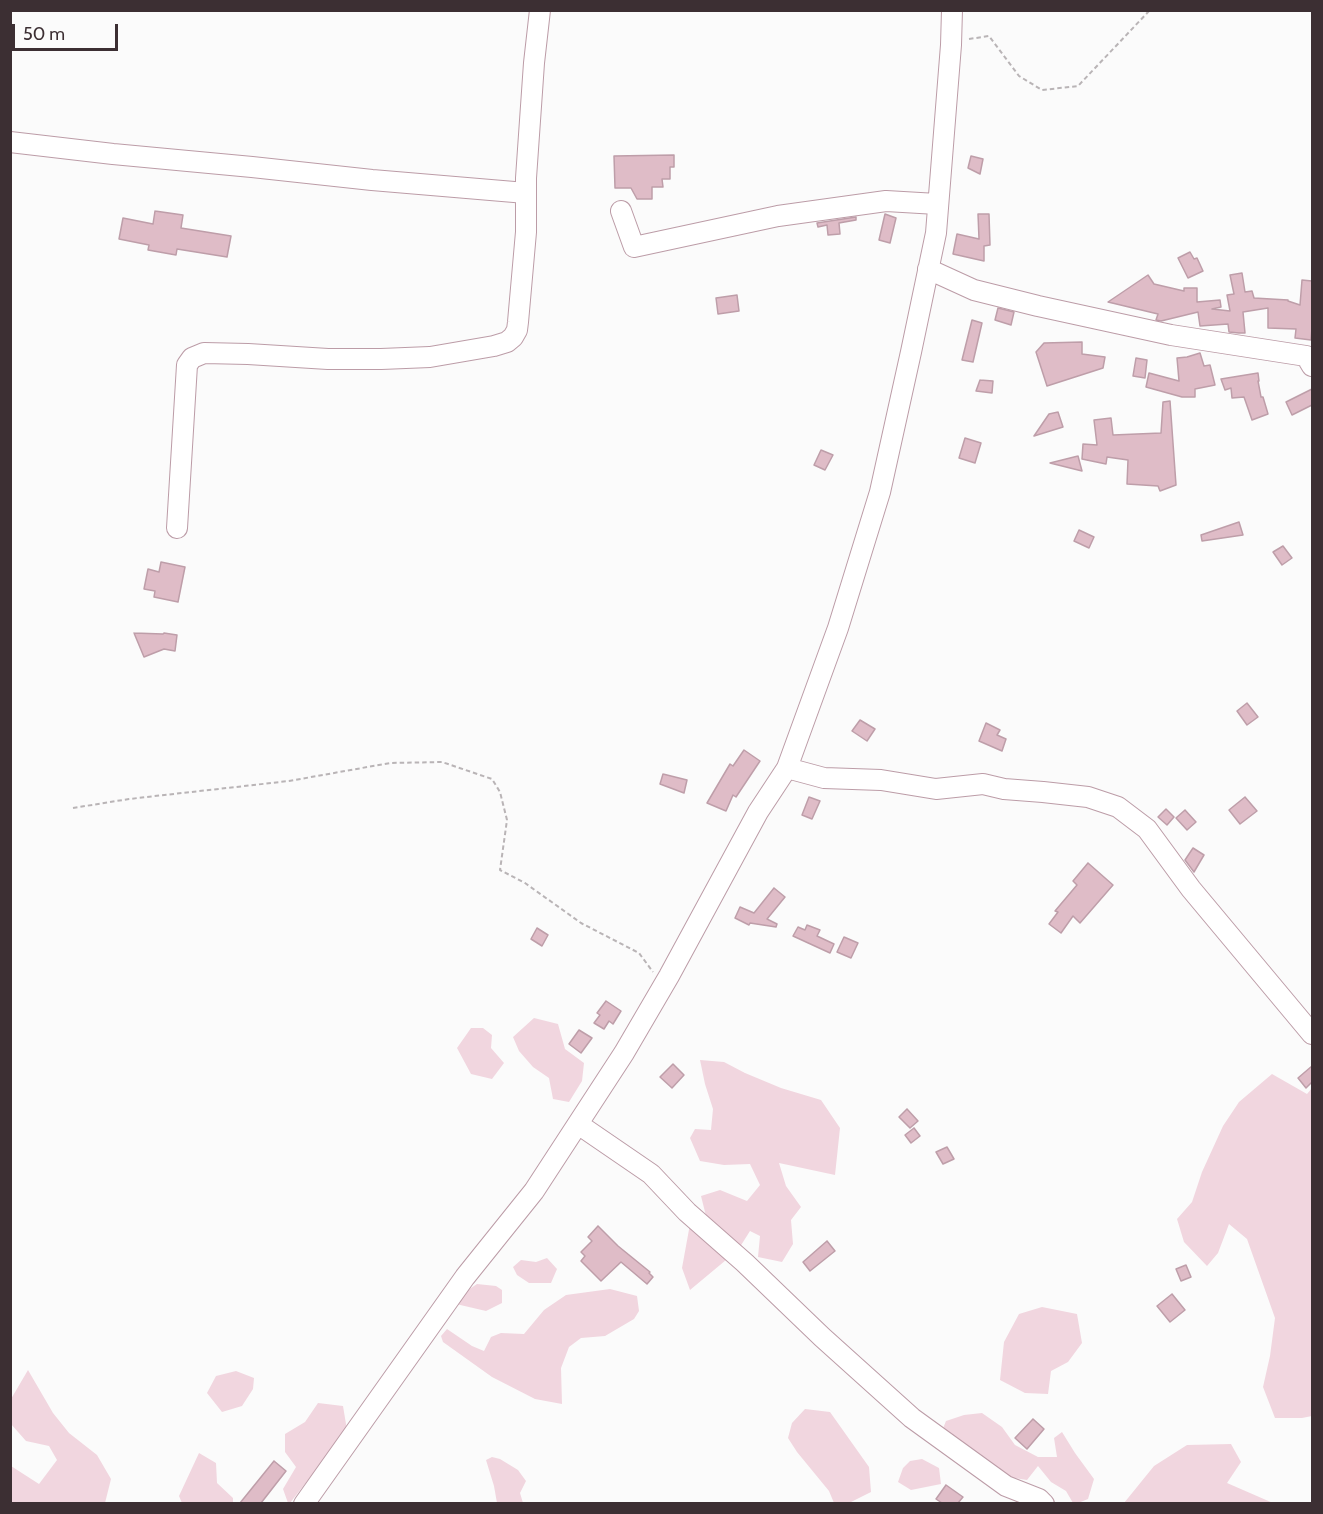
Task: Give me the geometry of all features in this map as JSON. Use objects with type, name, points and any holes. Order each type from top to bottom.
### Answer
[{"type":"street","points":[[177,528],[187,365],[192,358],[204,353],[381,360],[430,357],[494,346],[507,342],[513,337],[518,322],[526,232],[526,193],[534,63],[540,10]]},
{"type":"street","points":[[304,1503],[465,1277],[534,1191],[624,1053],[663,987],[758,812],[787,768],[838,628],[880,492],[911,352],[936,233],[952,10]]},
{"type":"street","points":[[10,142],[372,180],[526,193]]},
{"type":"street","points":[[621,211],[634,247],[778,216],[886,201],[937,204]]},
{"type":"street","points":[[928,269],[974,290],[1171,335],[1306,356],[1312,366]]},
{"type":"street","points":[[787,768],[824,778],[881,780],[936,789],[983,784],[1004,789],[1088,797],[1118,807],[1147,830],[1191,890],[1312,1034]]},
{"type":"street","points":[[578,1124],[651,1174],[687,1212],[912,1418],[1006,1486],[1044,1503]]},
{"type":"path","points":[[951,42],[989,36],[1019,76],[1042,90],[1078,86],[1150,10]]},
{"type":"path","points":[[73,808],[289,781],[390,763],[442,762],[492,779],[500,792],[507,820],[500,870],[525,883],[581,923],[639,953],[663,987]]},
{"type":"shaded area","points":[[534,1018],[558,1024],[565,1049],[584,1063],[582,1081],[569,1102],[553,1099],[549,1078],[533,1067],[519,1051],[513,1037]]},
{"type":"shaded area","points":[[471,1028],[483,1028],[492,1035],[491,1048],[504,1063],[492,1079],[471,1074],[457,1048]]},
{"type":"shaded area","points":[[700,1060],[724,1062],[781,1088],[821,1100],[840,1128],[835,1175],[779,1163],[786,1186],[801,1207],[791,1220],[793,1244],[782,1262],[758,1257],[760,1236],[750,1231],[738,1250],[690,1290],[682,1268],[690,1224],[708,1224],[701,1196],[720,1190],[747,1201],[760,1185],[750,1164],[724,1165],[700,1161],[690,1138],[695,1129],[711,1130],[713,1109]]},
{"type":"shaded area","points":[[1272,1074],[1307,1094],[1312,1088],[1312,1416],[1302,1418],[1275,1418],[1263,1387],[1275,1318],[1247,1239],[1229,1224],[1218,1253],[1207,1266],[1184,1242],[1177,1219],[1192,1202],[1202,1172],[1223,1126],[1239,1102]]},
{"type":"shaded area","points":[[547,1258],[557,1269],[551,1283],[529,1283],[517,1275],[513,1267],[521,1260],[536,1262]]},
{"type":"shaded area","points":[[477,1284],[496,1286],[502,1290],[502,1303],[486,1311],[456,1304],[465,1292]]},
{"type":"shaded area","points":[[610,1289],[637,1296],[639,1311],[634,1319],[605,1336],[581,1338],[569,1347],[561,1368],[562,1404],[535,1399],[492,1377],[443,1342],[441,1336],[447,1329],[472,1346],[484,1351],[491,1337],[501,1333],[524,1334],[544,1310],[566,1295]]},
{"type":"shaded area","points":[[1042,1307],[1077,1314],[1082,1343],[1068,1362],[1051,1371],[1048,1394],[1025,1393],[1000,1380],[1004,1342],[1019,1314]]},
{"type":"shaded area","points":[[28,1370],[53,1413],[69,1433],[97,1455],[111,1479],[105,1503],[11,1503],[11,1466],[39,1484],[57,1460],[49,1446],[26,1441],[11,1424],[11,1399]]},
{"type":"shaded area","points":[[236,1371],[254,1378],[253,1389],[242,1406],[222,1412],[207,1393],[216,1376]]},
{"type":"shaded area","points":[[318,1403],[343,1406],[347,1430],[288,1503],[283,1489],[296,1467],[285,1452],[285,1434],[305,1422]]},
{"type":"shaded area","points":[[805,1409],[830,1412],[869,1467],[871,1492],[849,1503],[834,1503],[829,1491],[788,1438],[792,1423]]},
{"type":"shaded area","points":[[982,1413],[1002,1427],[1015,1445],[1038,1457],[1057,1457],[1054,1438],[1062,1432],[1094,1479],[1088,1499],[1073,1503],[1066,1491],[1051,1482],[1038,1466],[1027,1480],[1008,1477],[942,1431],[946,1421],[964,1415]]},
{"type":"shaded area","points":[[1231,1444],[1241,1462],[1227,1483],[1273,1503],[1124,1503],[1154,1466],[1187,1445]]},
{"type":"shaded area","points":[[199,1453],[216,1463],[217,1483],[233,1498],[233,1503],[182,1503],[179,1496]]},
{"type":"shaded area","points":[[492,1457],[518,1470],[526,1481],[520,1493],[523,1503],[497,1503],[486,1460]]},
{"type":"shaded area","points":[[922,1459],[939,1468],[941,1484],[911,1490],[898,1482],[903,1468],[910,1461]]},
{"type":"building","points":[[674,155],[674,167],[670,167],[670,179],[662,179],[663,187],[652,187],[652,199],[637,199],[631,188],[615,188],[614,156]]},
{"type":"building","points":[[971,156],[983,159],[980,174],[968,168]]},
{"type":"building","points":[[155,211],[183,215],[181,228],[231,236],[227,257],[177,249],[176,255],[148,250],[149,245],[119,239],[123,218],[153,224]]},
{"type":"building","points":[[885,214],[896,218],[890,243],[879,240]]},
{"type":"building","points":[[978,214],[989,214],[990,245],[984,246],[984,261],[953,254],[957,234],[979,239]]},
{"type":"building","points":[[856,217],[856,220],[839,223],[840,234],[828,235],[827,225],[818,227],[817,223]]},
{"type":"building","points":[[1190,252],[1194,259],[1197,258],[1203,271],[1188,278],[1178,258]]},
{"type":"building","points":[[1242,273],[1245,292],[1252,291],[1254,298],[1288,300],[1300,305],[1302,280],[1312,281],[1311,340],[1295,338],[1296,329],[1268,328],[1268,308],[1243,312],[1245,333],[1239,333],[1229,332],[1228,324],[1200,326],[1198,312],[1161,321],[1156,320],[1158,314],[1108,302],[1148,275],[1154,284],[1184,291],[1184,288],[1197,288],[1197,302],[1220,300],[1221,307],[1212,309],[1230,311],[1227,295],[1234,294],[1230,275]]},
{"type":"building","points":[[737,295],[739,311],[718,314],[716,298]]},
{"type":"building","points":[[998,308],[1014,312],[1011,325],[995,320]]},
{"type":"building","points":[[972,320],[982,323],[973,362],[962,360]]},
{"type":"building","points":[[1082,342],[1082,354],[1105,357],[1103,368],[1047,386],[1036,352],[1044,343]]},
{"type":"building","points":[[1200,353],[1204,366],[1210,365],[1215,385],[1195,389],[1195,397],[1182,397],[1146,387],[1149,373],[1179,381],[1177,358]]},
{"type":"building","points":[[1136,358],[1147,360],[1145,378],[1133,376]]},
{"type":"building","points":[[1258,373],[1261,397],[1263,397],[1268,414],[1252,420],[1244,397],[1232,398],[1231,388],[1225,390],[1221,379]]},
{"type":"building","points":[[980,380],[993,381],[992,393],[976,391]]},
{"type":"building","points":[[1312,389],[1312,405],[1292,415],[1286,402]]},
{"type":"building","points":[[1170,401],[1176,485],[1160,491],[1158,486],[1127,484],[1128,460],[1107,457],[1106,464],[1082,459],[1083,444],[1097,445],[1094,420],[1111,418],[1113,435],[1161,433],[1163,402]]},
{"type":"building","points":[[1058,412],[1063,427],[1034,436],[1049,414]]},
{"type":"building","points":[[965,438],[981,443],[975,463],[959,458]]},
{"type":"building","points":[[821,450],[833,455],[825,470],[814,465]]},
{"type":"building","points":[[1078,456],[1082,471],[1050,463]]},
{"type":"building","points":[[1239,522],[1243,535],[1202,541],[1201,535]]},
{"type":"building","points":[[1079,530],[1094,537],[1089,548],[1074,541]]},
{"type":"building","points":[[1283,546],[1292,558],[1282,565],[1273,552]]},
{"type":"building","points":[[161,562],[185,567],[178,602],[154,597],[155,591],[144,589],[148,569],[159,572]]},
{"type":"building","points":[[134,633],[177,635],[175,651],[164,649],[144,657]]},
{"type":"building","points":[[1247,703],[1258,717],[1247,725],[1237,711]]},
{"type":"building","points":[[860,720],[875,729],[867,741],[852,731]]},
{"type":"building","points":[[986,723],[1000,730],[997,735],[1006,739],[1002,751],[979,741]]},
{"type":"building","points":[[744,750],[760,761],[736,797],[733,795],[726,811],[707,803],[730,764],[733,766]]},
{"type":"building","points":[[663,774],[687,780],[684,793],[660,784]]},
{"type":"building","points":[[809,797],[820,801],[812,819],[802,815]]},
{"type":"building","points":[[1245,797],[1257,811],[1240,824],[1229,810]]},
{"type":"building","points":[[1166,809],[1174,817],[1167,825],[1158,817]]},
{"type":"building","points":[[1185,810],[1196,822],[1187,830],[1176,818]]},
{"type":"building","points":[[1193,848],[1204,855],[1194,872],[1185,860]]},
{"type":"building","points":[[1088,863],[1113,885],[1080,923],[1073,916],[1061,933],[1049,924],[1058,912],[1055,911],[1077,885],[1073,881]]},
{"type":"building","points":[[774,888],[785,897],[767,919],[777,924],[776,927],[750,923],[749,925],[735,918],[740,907],[754,913]]},
{"type":"building","points":[[807,925],[820,930],[817,936],[834,944],[830,953],[793,936],[798,927],[805,930]]},
{"type":"building","points":[[537,928],[548,935],[542,946],[531,939]]},
{"type":"building","points":[[844,937],[858,943],[851,958],[837,952]]},
{"type":"building","points":[[606,1001],[621,1011],[613,1024],[609,1021],[604,1029],[594,1023],[600,1015],[597,1013]]},
{"type":"building","points":[[579,1030],[592,1038],[581,1053],[569,1044]]},
{"type":"building","points":[[673,1064],[684,1075],[672,1088],[660,1077]]},
{"type":"building","points":[[1312,1066],[1312,1082],[1306,1088],[1298,1078]]},
{"type":"building","points":[[907,1109],[918,1121],[910,1128],[899,1117]]},
{"type":"building","points":[[914,1128],[920,1136],[911,1143],[905,1135]]},
{"type":"building","points":[[947,1147],[954,1159],[943,1164],[936,1152]]},
{"type":"building","points":[[598,1226],[650,1272],[653,1277],[647,1284],[621,1262],[601,1281],[581,1261],[585,1256],[581,1252],[592,1241],[588,1237]]},
{"type":"building","points":[[827,1241],[835,1251],[810,1271],[803,1262]]},
{"type":"building","points":[[1186,1265],[1191,1277],[1181,1281],[1176,1269]]},
{"type":"building","points":[[1172,1294],[1185,1310],[1170,1322],[1157,1306]]},
{"type":"building","points":[[1033,1419],[1044,1429],[1027,1449],[1015,1438]]},
{"type":"building","points":[[274,1461],[286,1471],[261,1503],[240,1503]]},
{"type":"building","points":[[946,1485],[963,1497],[958,1503],[942,1503],[936,1499]]}]
